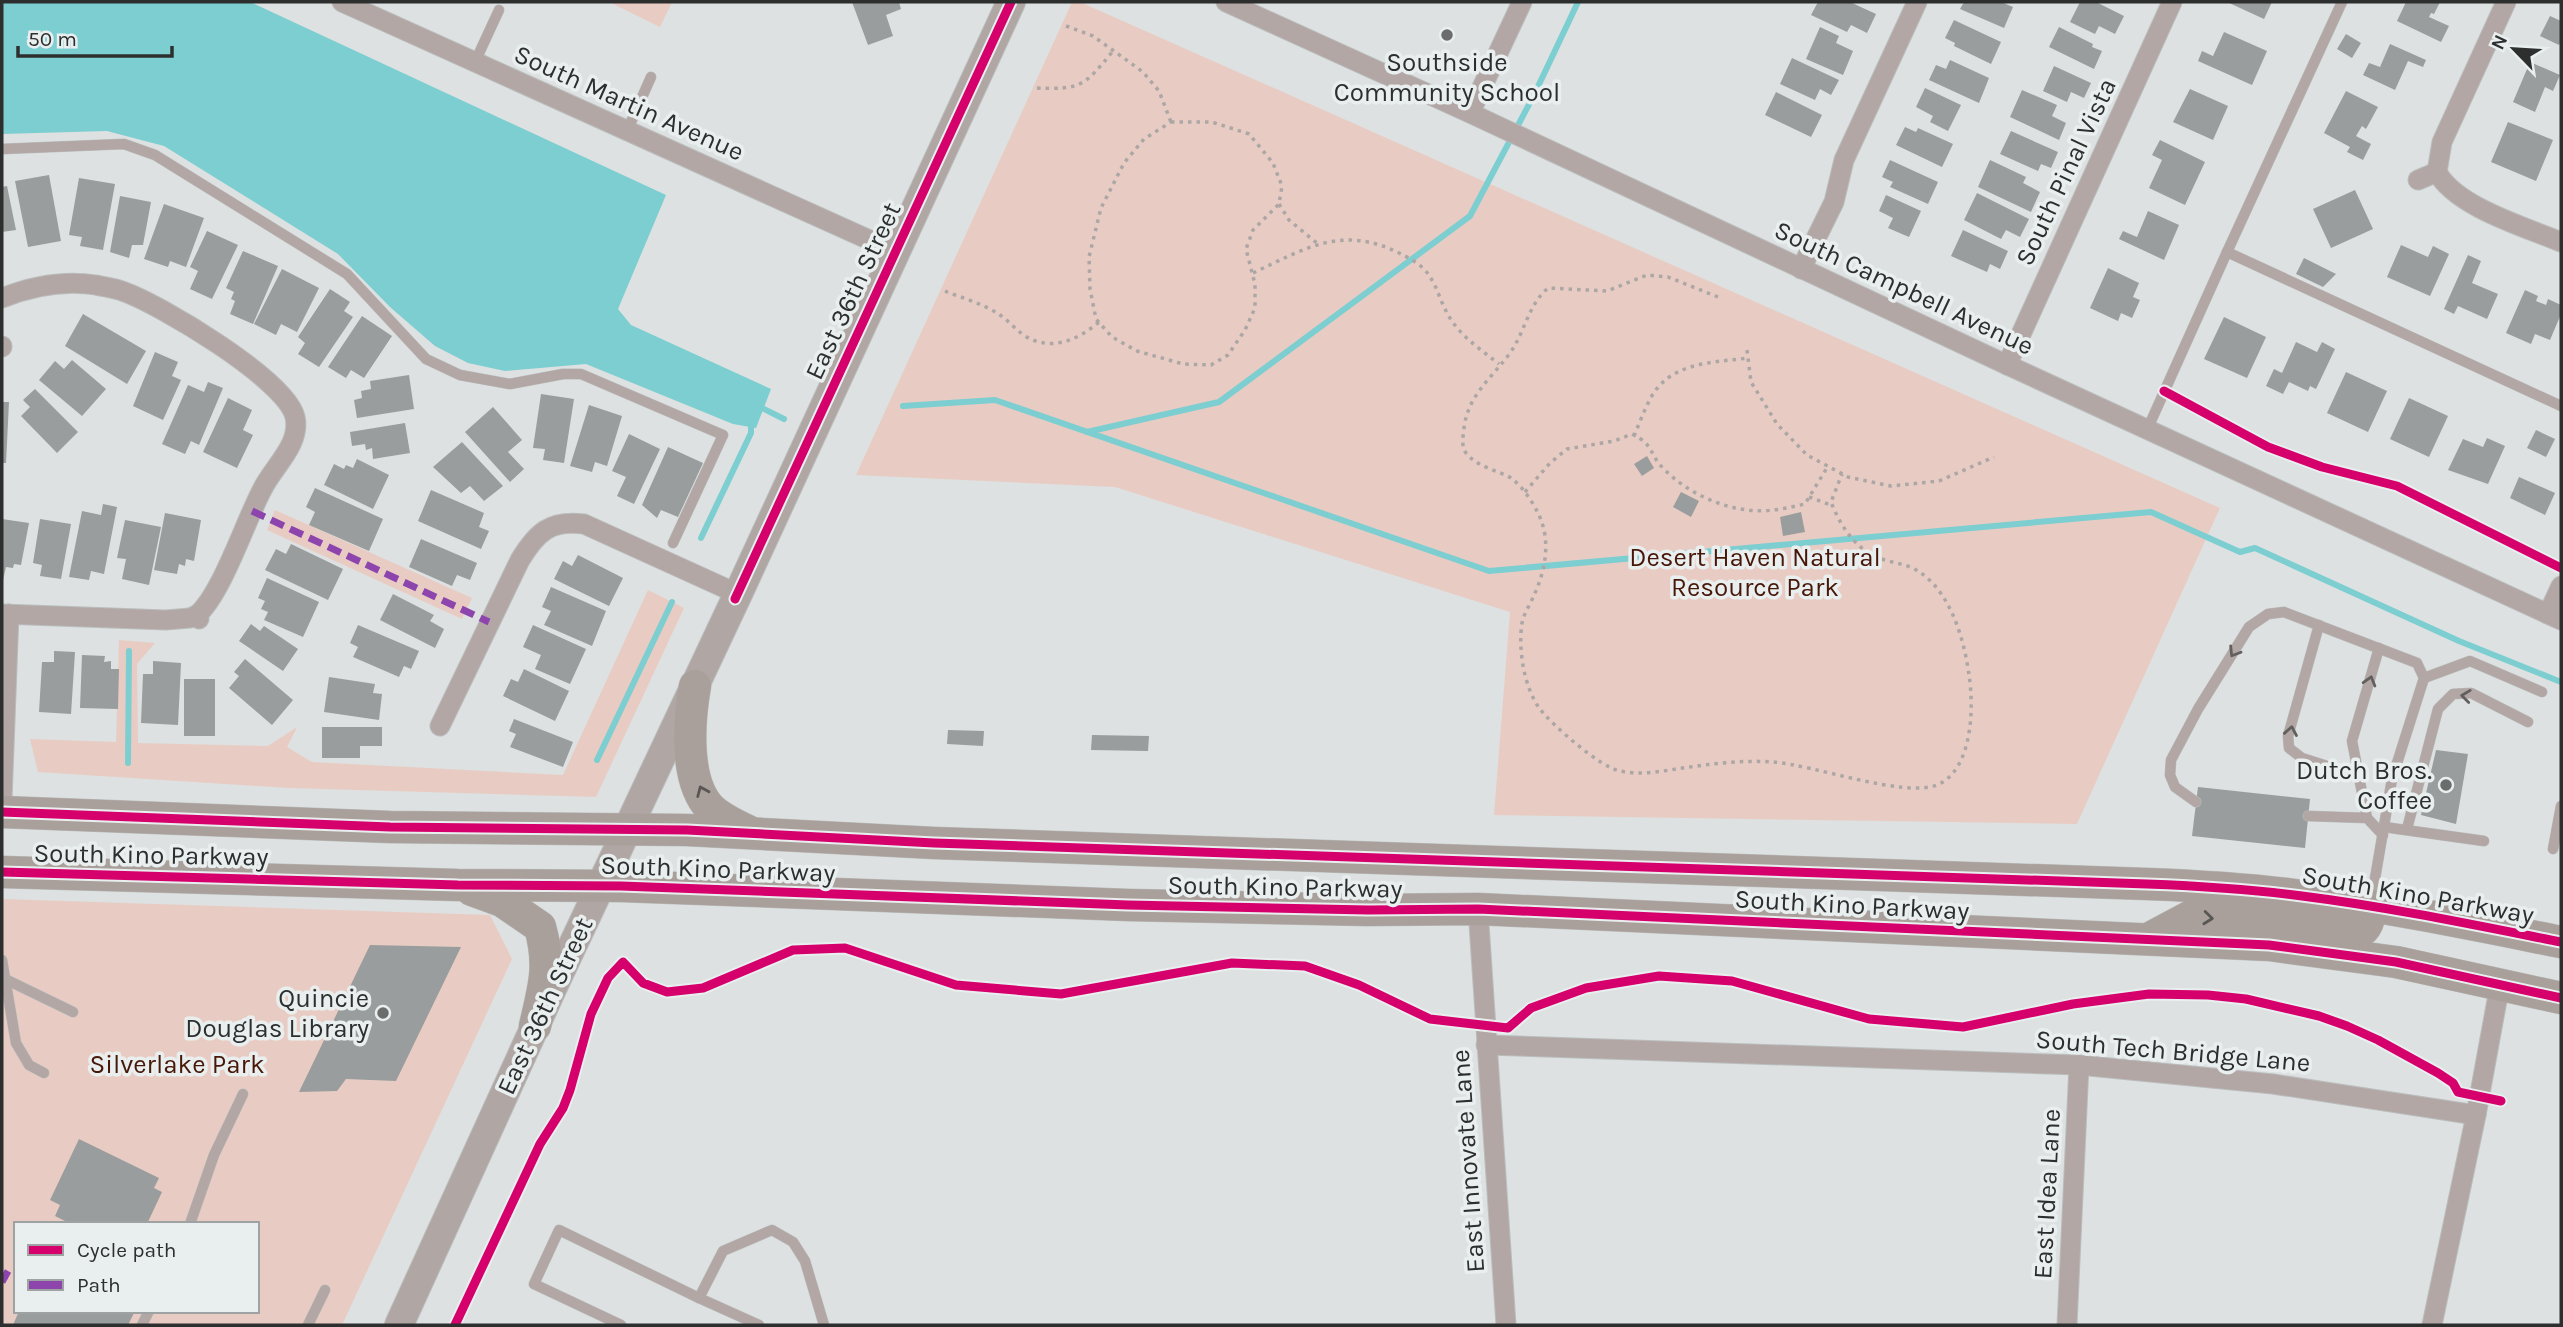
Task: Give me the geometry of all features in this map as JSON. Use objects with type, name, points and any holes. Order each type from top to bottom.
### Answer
[{"type":"main road","name":"East 36th Street","points":[[399,1325],[1011,2]]},
{"type":"main road","points":[[695,686],[689,722],[694,770],[703,796],[711,808],[752,833]]},
{"type":"main road","name":"South Kino Parkway","points":[[2,812],[390,827],[752,833],[947,844],[2231,888],[2371,906],[2561,942]]},
{"type":"main road","name":"South Kino Parkway","points":[[2,872],[458,885],[601,886],[1128,905],[1368,910],[1478,909],[2269,945],[2396,962],[2561,998]]},
{"type":"main road","points":[[458,885],[502,901],[540,926],[547,952],[545,982],[535,1026]]},
{"type":"main road","points":[[2146,940],[2191,916],[2359,932],[2367,925],[2371,906]]},
{"type":"street","name":"South Martin Avenue","points":[[342,2],[371,8],[475,62],[894,251]]},
{"type":"street","name":"South Campbell Avenue","points":[[1226,2],[2555,617]]},
{"type":"street","points":[[1470,113],[1522,2]]},
{"type":"street","points":[[1801,269],[1834,202],[1844,160],[1917,2]]},
{"type":"street","name":"South Pinal Vista","points":[[2007,365],[2172,2]]},
{"type":"street","points":[[2506,2],[2442,142],[2437,172],[2455,194],[2477,206],[2560,238]]},
{"type":"street","points":[[2418,180],[2437,172]]},
{"type":"street","points":[[2,298],[44,285],[73,284],[121,291],[202,334],[248,365],[291,405],[300,430],[262,489],[213,596],[198,617],[166,620],[5,614],[2,800]]},
{"type":"street","points":[[440,726],[520,560],[542,522],[552,525],[567,522],[584,524],[738,594]]},
{"type":"street","points":[[2555,617],[2561,586]]},
{"type":"street","name":"East Innovate Lane","points":[[1478,909],[1506,1325]]},
{"type":"street","points":[[2432,1325],[2500,984]]},
{"type":"street","name":"South Tech Bridge Lane","points":[[1486,1045],[2079,1065],[2273,1084],[2476,1115]]},
{"type":"street","name":"East Idea Lane","points":[[2067,1325],[2079,1065]]},
{"type":"lane","points":[[2147,430],[2342,2]]},
{"type":"lane","points":[[475,62],[499,10]]},
{"type":"lane","points":[[627,131],[651,77]]},
{"type":"lane","points":[[2,149],[124,144],[155,155],[347,274],[426,359],[460,375],[510,384],[563,374],[581,374],[723,435],[673,543]]},
{"type":"lane","points":[[2227,252],[2561,406]]},
{"type":"lane","points":[[2196,802],[2175,787],[2170,775],[2171,760],[2198,709],[2249,627],[2267,614],[2284,612],[2417,663],[2424,678],[2392,779],[2371,906]]},
{"type":"lane","points":[[2319,625],[2288,736],[2289,748],[2302,758],[2358,776]]},
{"type":"lane","points":[[2367,818],[2352,741],[2379,648]]},
{"type":"lane","points":[[2424,678],[2470,661],[2542,692]]},
{"type":"lane","points":[[2407,829],[2438,709],[2453,694],[2471,693],[2528,722]]},
{"type":"lane","points":[[2553,849],[2561,806]]},
{"type":"lane","points":[[2308,816],[2367,818],[2384,831],[2407,829],[2484,841]]},
{"type":"lane","points":[[2,961],[16,1043],[29,1065],[44,1073]]},
{"type":"lane","points":[[5,979],[73,1012]]},
{"type":"lane","points":[[191,1222],[214,1155],[243,1094]]},
{"type":"lane","points":[[621,1325],[534,1284],[559,1230],[759,1325]]},
{"type":"lane","points":[[699,1298],[723,1251],[772,1230],[793,1242],[805,1261],[824,1325]]},
{"type":"lane","points":[[308,1325],[325,1290]]},
{"type":"path","points":[[1066,26],[1093,36],[1143,72],[1159,92],[1171,122]]},
{"type":"path","points":[[1037,88],[1066,89],[1089,80],[1113,51]]},
{"type":"path","points":[[1171,122],[1212,122],[1249,134],[1273,163],[1282,186],[1279,204],[1252,230],[1246,249],[1255,284],[1255,308],[1245,330],[1228,355],[1211,365],[1183,364],[1137,351],[1112,337],[1099,322],[1090,289],[1089,257],[1101,208],[1124,163],[1144,139],[1171,122]]},
{"type":"path","points":[[1279,204],[1289,220],[1318,244]]},
{"type":"path","points":[[1253,273],[1318,244],[1349,238],[1381,244],[1414,261],[1430,276],[1446,312],[1463,336],[1499,364]]},
{"type":"path","points":[[1718,297],[1668,276],[1647,275],[1607,291],[1548,288],[1538,296],[1510,354],[1476,393],[1466,412],[1462,442],[1465,452],[1476,461],[1513,479],[1538,512],[1545,532],[1547,547],[1538,585],[1522,621],[1522,667],[1539,708],[1594,760],[1617,771],[1642,774],[1725,762],[1775,762],[1911,789],[1938,785],[1951,774],[1964,756],[1969,738],[1970,678],[1961,632],[1941,592],[1912,568],[1877,558],[1858,547],[1837,518],[1831,502],[1842,474]]},
{"type":"path","points":[[945,291],[999,314],[1025,336],[1046,345],[1084,335],[1099,322]]},
{"type":"path","points":[[1747,350],[1751,382],[1777,424],[1807,455],[1842,474],[1891,486],[1939,481],[1994,457]]},
{"type":"path","points":[[1634,436],[1650,399],[1661,382],[1687,367],[1748,358]]},
{"type":"path","points":[[1525,492],[1550,463],[1567,449],[1634,436],[1646,441],[1662,467],[1686,488],[1731,508],[1770,511],[1805,504],[1828,466]]},
{"type":"path","points":[[1809,497],[1833,506]]},
{"type":"green space","points":[[609,2],[672,2],[660,27]]},
{"type":"green space","name":"Desert Haven Natural Resource Park","points":[[1072,2],[1080,2],[2220,508],[2077,824],[1494,815],[1510,612],[1115,487],[856,475]]},
{"type":"green space","points":[[275,510],[472,598],[462,619],[267,530]]},
{"type":"green space","points":[[648,590],[684,608],[596,797],[289,788],[38,772],[30,739],[116,742],[119,640],[155,643],[137,664],[138,743],[268,746],[297,727],[287,747],[312,762],[563,775]]},
{"type":"green space","name":"Silverlake Park","points":[[2,899],[490,915],[512,959],[342,1325],[2,1325]]},
{"type":"water","points":[[2,2],[250,2],[666,195],[618,309],[631,325],[771,389],[756,428],[733,424],[586,364],[505,371],[468,363],[435,346],[390,307],[338,254],[164,146],[107,131],[2,134]]},
{"type":"building","points":[[852,2],[899,2],[901,9],[886,15],[893,36],[868,45]]},
{"type":"building","points":[[1818,2],[1850,2],[1876,14],[1867,33],[1851,25],[1847,32],[1811,15]]},
{"type":"building","points":[[1964,2],[2001,2],[2013,7],[2004,28],[1960,9]]},
{"type":"building","points":[[2080,2],[2096,2],[2124,16],[2115,34],[2099,26],[2095,34],[2070,22]]},
{"type":"building","points":[[2227,2],[2272,2],[2264,19]]},
{"type":"building","points":[[2406,2],[2440,2],[2434,14],[2431,13],[2429,17],[2449,26],[2441,42],[2397,21]]},
{"type":"building","points":[[2550,16],[2561,21],[2559,45],[2540,36]]},
{"type":"building","points":[[1954,20],[2001,42],[1991,64],[1954,46],[1955,43],[1945,38]]},
{"type":"building","points":[[1820,27],[1839,36],[1836,43],[1853,51],[1843,75],[1806,59]]},
{"type":"building","points":[[2059,27],[2102,51],[2094,69],[2049,47]]},
{"type":"building","points":[[2224,32],[2267,51],[2252,85],[2198,61],[2202,51],[2213,56]]},
{"type":"building","points":[[2346,34],[2361,43],[2352,58],[2337,49]]},
{"type":"building","points":[[2390,44],[2426,60],[2423,67],[2408,61],[2395,90],[2363,75],[2369,63],[2380,67]]},
{"type":"building","points":[[1792,58],[1839,80],[1831,95],[1820,89],[1815,100],[1780,84]]},
{"type":"building","points":[[1950,60],[1989,78],[1979,103],[1929,80],[1936,65],[1946,69]]},
{"type":"building","points":[[2530,62],[2560,75],[2553,91],[2545,87],[2535,112],[2513,102]]},
{"type":"building","points":[[2054,66],[2091,83],[2084,98],[2071,92],[2067,102],[2043,91]]},
{"type":"building","points":[[1925,88],[1961,105],[1948,131],[1930,122],[1933,116],[1916,107]]},
{"type":"building","points":[[2190,89],[2228,106],[2213,140],[2173,122]]},
{"type":"building","points":[[2022,90],[2057,105],[2052,116],[2066,123],[2059,140],[2010,117]]},
{"type":"building","points":[[2346,91],[2378,107],[2366,129],[2362,126],[2356,136],[2371,144],[2363,160],[2347,152],[2350,147],[2324,133]]},
{"type":"building","points":[[1776,92],[1822,115],[1811,137],[1765,115]]},
{"type":"building","points":[[2508,122],[2553,140],[2536,181],[2491,162]]},
{"type":"building","points":[[1905,127],[1916,132],[1918,128],[1953,144],[1942,167],[1896,145]]},
{"type":"building","points":[[2011,131],[2058,152],[2051,168],[2041,164],[2038,171],[2000,154]]},
{"type":"building","points":[[2160,140],[2205,162],[2185,205],[2149,188],[2162,160],[2152,155]]},
{"type":"building","points":[[1890,160],[1938,182],[1928,204],[1890,187],[1893,182],[1882,177]]},
{"type":"building","points":[[1990,160],[2026,177],[2023,183],[2040,192],[2031,212],[1978,187]]},
{"type":"building","points":[[49,175],[61,241],[28,247],[15,181]]},
{"type":"building","points":[[79,178],[115,184],[103,250],[80,246],[82,237],[69,235]]},
{"type":"building","points":[[7,186],[16,230],[2,232],[2,187]]},
{"type":"building","points":[[2355,190],[2373,229],[2331,248],[2313,209]]},
{"type":"building","points":[[1977,193],[2029,219],[2020,237],[2006,230],[2001,239],[1964,220]]},
{"type":"building","points":[[1886,195],[1921,211],[1909,237],[1888,228],[1893,218],[1879,211]]},
{"type":"building","points":[[120,196],[151,202],[143,245],[132,245],[129,258],[110,252]]},
{"type":"building","points":[[164,204],[204,218],[186,267],[170,261],[168,267],[144,259]]},
{"type":"building","points":[[2148,211],[2179,225],[2164,260],[2119,239],[2123,231],[2137,237]]},
{"type":"building","points":[[1963,230],[2008,251],[2000,269],[1990,264],[1987,272],[1951,256]]},
{"type":"building","points":[[207,231],[238,245],[212,299],[190,289],[198,271],[190,267]]},
{"type":"building","points":[[2401,245],[2428,257],[2433,246],[2449,254],[2430,296],[2387,277]]},
{"type":"building","points":[[243,251],[278,266],[253,324],[230,314],[235,301],[231,299],[234,292],[226,288]]},
{"type":"building","points":[[2468,255],[2481,261],[2472,283],[2498,294],[2487,319],[2458,306],[2454,314],[2444,309]]},
{"type":"building","points":[[2304,258],[2336,274],[2323,287],[2296,274]]},
{"type":"building","points":[[2108,268],[2139,283],[2133,297],[2140,300],[2132,318],[2121,313],[2118,321],[2090,308]]},
{"type":"building","points":[[282,269],[319,288],[297,332],[281,324],[276,335],[254,324]]},
{"type":"building","points":[[330,289],[350,302],[344,311],[353,317],[319,367],[298,354],[305,343],[298,337]]},
{"type":"building","points":[[2525,290],[2538,296],[2536,301],[2546,305],[2548,299],[2561,305],[2561,314],[2550,340],[2535,334],[2531,344],[2506,333]]},
{"type":"building","points":[[83,314],[146,351],[127,384],[65,346]]},
{"type":"building","points":[[362,316],[392,336],[364,378],[351,370],[346,378],[328,367]]},
{"type":"building","points":[[2224,317],[2266,337],[2247,378],[2204,359]]},
{"type":"building","points":[[2296,342],[2317,352],[2322,342],[2335,349],[2316,389],[2310,386],[2308,391],[2289,382],[2283,394],[2266,386],[2274,369],[2282,373]]},
{"type":"building","points":[[155,352],[178,362],[172,376],[181,380],[163,420],[133,406]]},
{"type":"building","points":[[72,360],[106,389],[82,416],[39,380],[55,361],[64,369]]},
{"type":"building","points":[[2346,372],[2387,391],[2368,432],[2327,413]]},
{"type":"building","points":[[409,375],[414,409],[357,418],[354,400],[362,398],[361,391],[371,389],[370,381]]},
{"type":"building","points":[[208,382],[223,388],[199,445],[191,441],[185,454],[162,444],[188,385],[204,392]]},
{"type":"building","points":[[35,389],[78,432],[57,453],[21,416],[30,407],[23,400]]},
{"type":"building","points":[[541,394],[574,399],[564,463],[543,460],[545,449],[533,448]]},
{"type":"building","points":[[228,398],[252,410],[243,430],[253,435],[237,468],[203,452]]},
{"type":"building","points":[[2409,398],[2448,416],[2429,457],[2390,439]]},
{"type":"building","points":[[2,402],[9,402],[6,463],[2,463]]},
{"type":"building","points":[[589,405],[622,416],[607,466],[595,462],[592,472],[570,466]]},
{"type":"building","points":[[493,407],[522,440],[508,452],[524,469],[510,482],[465,432]]},
{"type":"building","points":[[405,423],[410,453],[373,459],[372,448],[366,450],[365,444],[352,446],[350,432]]},
{"type":"building","points":[[2536,430],[2555,439],[2546,457],[2527,448]]},
{"type":"building","points":[[629,434],[660,449],[634,504],[617,496],[626,477],[612,471]]},
{"type":"building","points":[[2487,438],[2505,446],[2488,484],[2448,470],[2463,439],[2483,447]]},
{"type":"building","points":[[462,442],[503,486],[484,501],[470,486],[461,493],[433,467]]},
{"type":"building","points":[[668,447],[703,463],[678,517],[661,510],[657,518],[642,505]]},
{"type":"building","points":[[1647,456],[1654,468],[1642,476],[1634,464]]},
{"type":"building","points":[[357,459],[389,475],[373,509],[324,485],[334,464],[344,469],[346,465],[353,468]]},
{"type":"building","points":[[2519,477],[2555,493],[2545,515],[2510,498]]},
{"type":"building","points":[[315,488],[383,519],[369,551],[309,525],[315,512],[306,507]]},
{"type":"building","points":[[431,490],[484,513],[479,527],[489,531],[481,549],[418,521]]},
{"type":"building","points":[[1681,492],[1699,501],[1691,517],[1673,507]]},
{"type":"building","points":[[103,504],[117,507],[104,574],[91,571],[89,580],[69,577],[82,511],[101,515]]},
{"type":"building","points":[[1801,512],[1805,532],[1783,536],[1780,517]]},
{"type":"building","points":[[165,513],[201,520],[194,561],[186,559],[185,566],[179,564],[177,574],[154,570]]},
{"type":"building","points":[[2,519],[29,523],[21,565],[6,567],[3,580]]},
{"type":"building","points":[[40,519],[71,524],[61,579],[40,576],[42,565],[33,563]]},
{"type":"building","points":[[125,520],[161,527],[149,585],[122,579],[126,559],[117,558]]},
{"type":"building","points":[[421,539],[477,563],[470,580],[457,575],[452,586],[409,567]]},
{"type":"building","points":[[291,544],[343,569],[328,600],[265,570],[276,549],[286,554]]},
{"type":"building","points":[[578,555],[623,578],[609,606],[554,579],[563,561],[572,566]]},
{"type":"building","points":[[267,578],[319,602],[303,637],[264,620],[268,612],[261,609],[265,601],[258,598]]},
{"type":"building","points":[[551,587],[606,611],[592,646],[544,625],[551,611],[542,607]]},
{"type":"building","points":[[393,594],[434,615],[430,621],[444,629],[435,648],[380,620]]},
{"type":"building","points":[[251,624],[260,631],[264,626],[298,649],[283,671],[239,641]]},
{"type":"building","points":[[358,625],[419,651],[411,669],[404,666],[399,677],[353,657],[358,647],[350,643]]},
{"type":"building","points":[[533,625],[586,649],[570,684],[535,669],[541,655],[523,647]]},
{"type":"building","points":[[54,651],[75,652],[71,714],[39,712],[42,662],[54,662]]},
{"type":"building","points":[[82,655],[105,656],[104,662],[111,661],[111,669],[119,669],[118,709],[80,708]]},
{"type":"building","points":[[245,659],[293,700],[272,725],[229,688],[239,676],[234,672]]},
{"type":"building","points":[[153,661],[181,663],[178,725],[141,723],[143,674],[153,674]]},
{"type":"building","points":[[524,669],[569,691],[555,721],[503,696],[511,679],[518,682]]},
{"type":"building","points":[[329,677],[375,684],[373,693],[382,694],[379,720],[324,712]]},
{"type":"building","points":[[184,679],[215,679],[215,736],[184,736]]},
{"type":"building","points":[[514,719],[573,742],[563,767],[510,747],[516,734],[509,731]]},
{"type":"building","points":[[322,727],[382,727],[382,746],[360,746],[360,758],[322,758]]},
{"type":"building","points":[[948,730],[984,731],[983,746],[947,744]]},
{"type":"building","points":[[1092,735],[1149,736],[1148,751],[1091,750]]},
{"type":"building","name":"Dutch Bros. Coffee","points":[[2436,750],[2468,754],[2456,824],[2421,815]]},
{"type":"building","points":[[2198,787],[2310,799],[2305,848],[2192,836]]},
{"type":"building","name":"Quincie Douglas Library","points":[[370,945],[461,947],[396,1081],[346,1079],[337,1091],[299,1092]]},
{"type":"building","points":[[79,1139],[159,1178],[154,1188],[162,1192],[148,1222],[67,1222],[55,1216],[60,1205],[50,1200]]},
{"type":"building","points":[[18,1313],[134,1313],[128,1325],[13,1325]]},
{"type":"waterway","points":[[1087,432],[1219,402],[1470,216],[1534,95],[1578,2]]},
{"type":"waterway","points":[[903,406],[995,400],[1489,571],[2151,512],[2240,552],[2255,548],[2459,641],[2561,682]]},
{"type":"waterway","points":[[758,406],[784,419]]},
{"type":"waterway","points":[[701,538],[751,433],[751,422]]},
{"type":"waterway","points":[[597,760],[672,602]]},
{"type":"waterway","points":[[128,763],[129,651]]},
{"type":"marked path","points":[[252,511],[489,622]]},
{"type":"marked path","points":[[2,1282],[8,1271]]},
{"type":"cycle path","points":[[735,599],[1011,2]]},
{"type":"cycle path","points":[[2164,391],[2268,447],[2322,467],[2397,486],[2561,568]]},
{"type":"cycle path","points":[[2,812],[390,827],[687,830],[934,843],[2186,886],[2264,891],[2335,900],[2561,942]]},
{"type":"cycle path","points":[[2,872],[458,885],[621,886],[1128,905],[1368,910],[1478,909],[2269,945],[2396,962],[2561,998]]},
{"type":"cycle path","points":[[455,1325],[540,1144],[563,1108],[591,1014],[608,978],[623,962],[643,983],[667,992],[703,988],[793,950],[845,948],[956,985],[1061,994],[1232,963],[1305,966],[1359,985],[1430,1019],[1508,1028],[1531,1008],[1586,988],[1659,976],[1732,981],[1869,1019],[1963,1027],[2073,1004],[2149,994],[2208,995],[2246,999],[2319,1016],[2347,1026],[2438,1073],[2453,1083],[2458,1092],[2501,1101]]},
{"type":"place","name":"Southside Community School","points":[[1447,35]]},
{"type":"place","name":"Dutch Bros. Coffee","points":[[2446,785]]},
{"type":"place","name":"Quincie Douglas Library","points":[[383,1013]]}]
